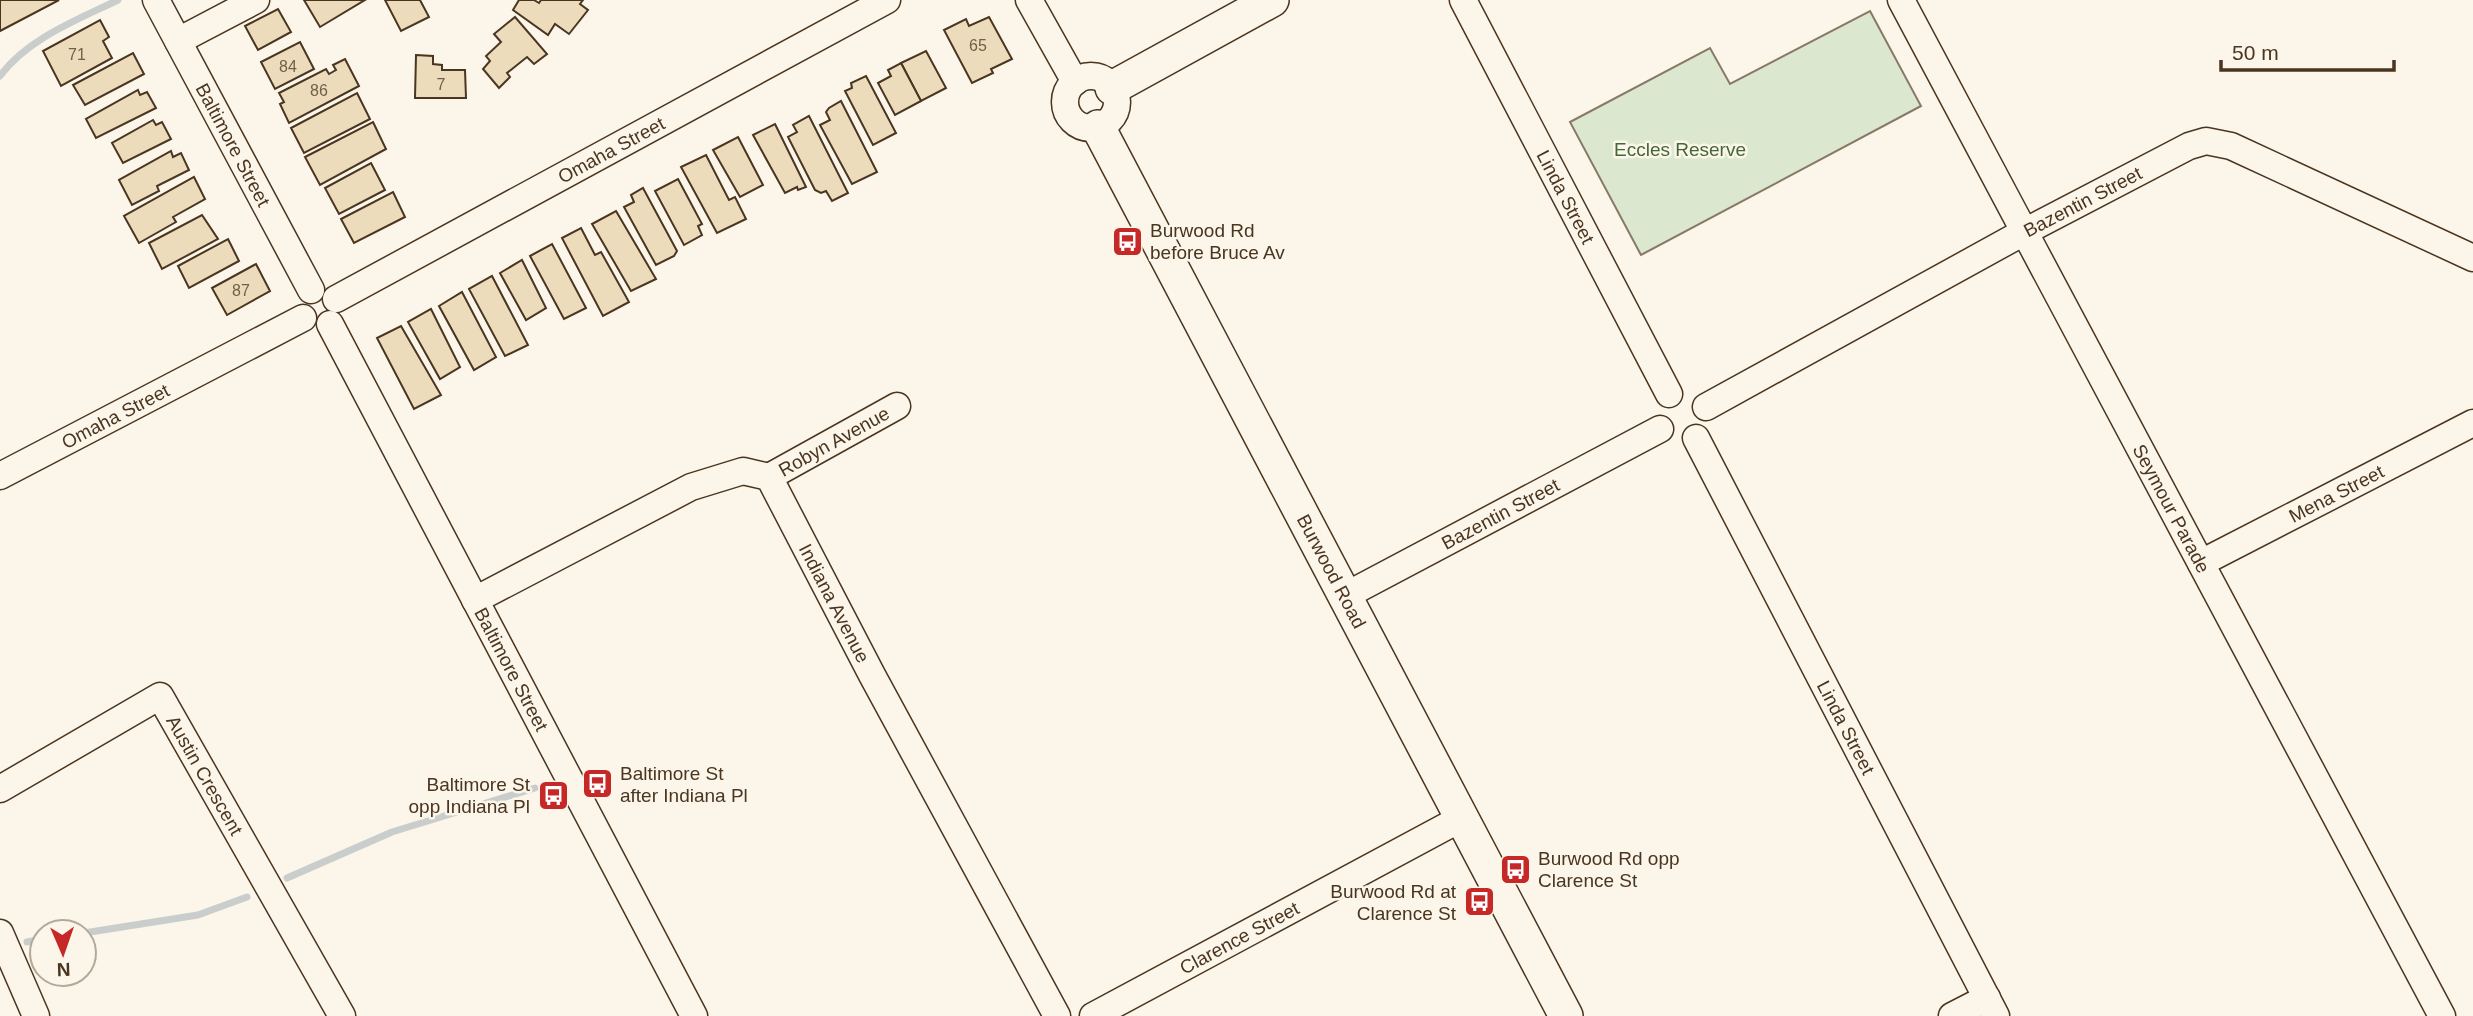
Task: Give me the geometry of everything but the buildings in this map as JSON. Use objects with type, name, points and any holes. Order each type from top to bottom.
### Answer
[{"type":"main road","points":[[1112,88],[1272,0]]},
{"type":"main road","name":"Burwood Road","points":[[1098,127],[1343,597],[1566,1016]]},
{"type":"street","name":"Baltimore Street","points":[[156,0],[311,290]]},
{"type":"street","points":[[178,41],[256,0]]},
{"type":"street","name":"Omaha Street","points":[[333,311],[887,0]]},
{"type":"street","points":[[1029,0],[1075,82]]},
{"type":"street","name":"Linda Street","points":[[1463,0],[1669,394]]},
{"type":"street","name":"Seymour Parade","points":[[1901,0],[2442,1016]]},
{"type":"street","points":[[1096,77],[1112,88],[1116,110],[1112,118],[1098,127],[1081,127],[1068,115],[1065,100],[1075,82],[1096,77]]},
{"type":"street","name":"Bazentin Street","points":[[1706,407],[2024,232],[2189,146],[2218,142],[2473,258]]},
{"type":"street","points":[[323,288],[333,311],[318,327],[303,318],[302,299],[311,290],[323,288]]},
{"type":"street","name":"Baltimore Street","points":[[333,311],[475,600],[694,1016]]},
{"type":"street","name":"Omaha Street","points":[[0,477],[303,318]]},
{"type":"street","points":[[1692,393],[1706,407],[1707,424],[1696,438],[1680,443],[1660,429],[1656,421],[1658,406],[1669,394],[1692,393]]},
{"type":"street","name":"Robyn Avenue","points":[[769,477],[897,406]]},
{"type":"street","name":"Mena Street","points":[[2202,563],[2473,423]]},
{"type":"street","name":"Bazentin Street","points":[[1343,597],[1660,429]]},
{"type":"street","name":"Linda Street","points":[[1696,438],[1992,1007]]},
{"type":"street","points":[[475,600],[691,487],[743,471],[769,477]]},
{"type":"street","name":"Indiana Avenue","points":[[769,477],[872,675],[1057,1016]]},
{"type":"street","name":"Austin Crescent","points":[[0,789],[160,696],[341,1016]]},
{"type":"street","name":"Clarence Street","points":[[1093,1016],[1460,819]]},
{"type":"street","points":[[0,933],[36,1016]]},
{"type":"street","points":[[1952,1016],[1992,1007]]},
{"type":"green space","name":"Eccles Reserve","points":[[1870,11],[1921,106],[1641,255],[1570,122],[1710,48],[1730,84]]},
{"type":"waterway","points":[[0,76],[24,51],[38,41],[118,0]]},
{"type":"waterway","points":[[287,878],[392,832],[535,788]]},
{"type":"waterway","points":[[98,931],[198,915],[247,897]]},
{"type":"place","name":"Burwood Rd before Bruce Av","points":[[1127,241]]},
{"type":"place","name":"Baltimore St after Indiana Pl","points":[[597,784]]},
{"type":"place","name":"Baltimore St opp Indiana Pl","points":[[553,795]]},
{"type":"place","name":"Burwood Rd opp Clarence St","points":[[1515,869]]},
{"type":"place","name":"Burwood Rd at Clarence St","points":[[1479,902]]}]
